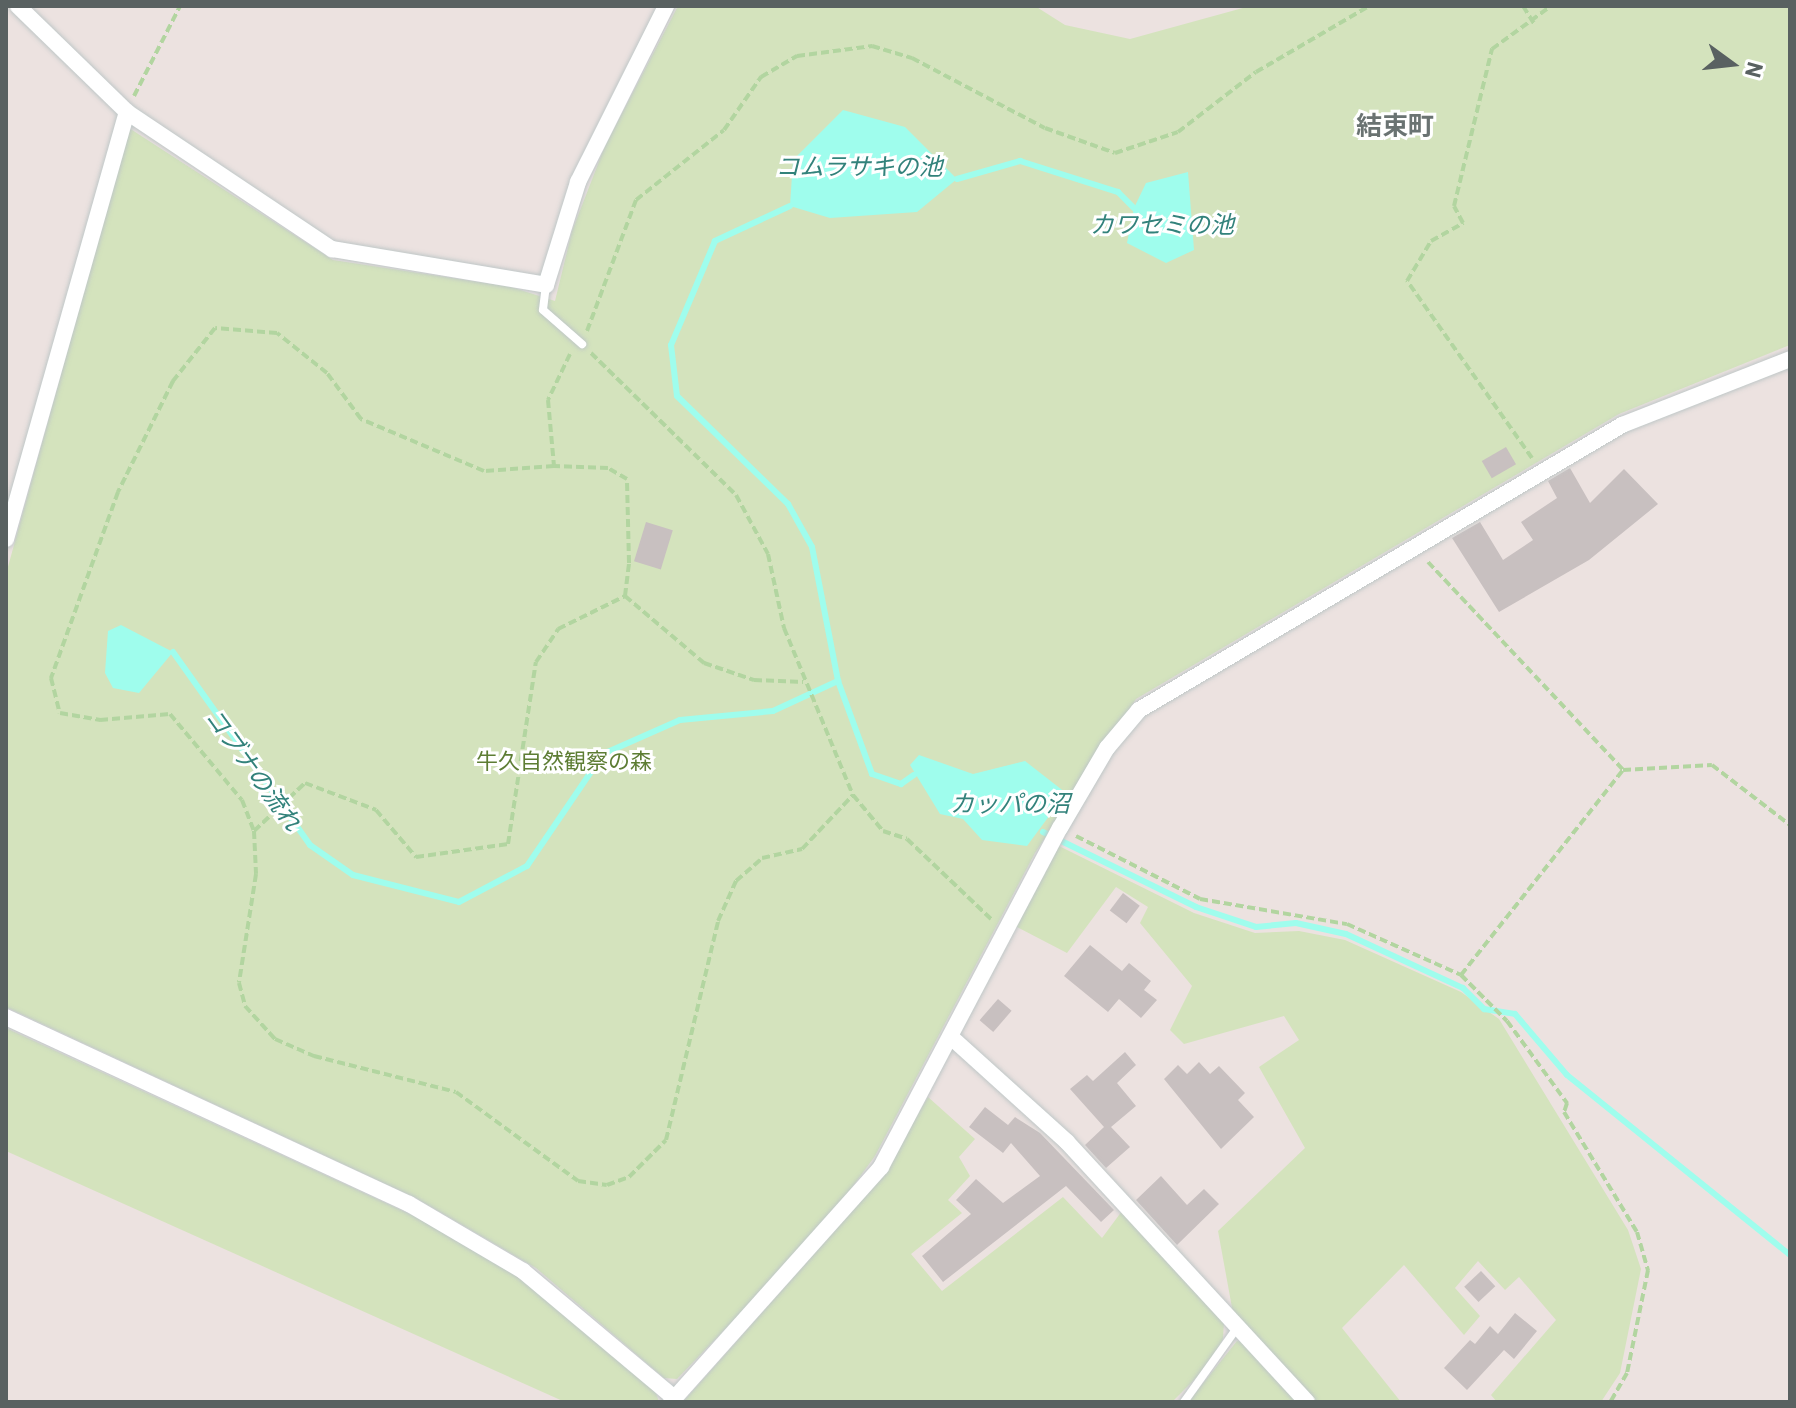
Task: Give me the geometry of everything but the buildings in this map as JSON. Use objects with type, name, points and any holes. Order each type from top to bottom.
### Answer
[{"type":"street","points":[[18,6],[127,112],[332,249],[546,285],[578,182],[666,6]]},
{"type":"street","points":[[6,539],[127,112]]},
{"type":"street","points":[[6,1017],[409,1204],[523,1271],[672,1400],[881,1167],[952,1038],[1004,931],[1060,828],[1107,748],[1139,710],[1412,545],[1622,425],[1790,359]]},
{"type":"street","points":[[952,1038],[1067,1142],[1307,1402]]},
{"type":"lane","points":[[546,285],[543,310],[582,344]]},
{"type":"lane","points":[[1184,1402],[1237,1327]]},
{"type":"path","points":[[127,112],[180,6]]},
{"type":"path","points":[[554,466],[548,400],[582,344],[636,200],[724,130],[761,77],[797,56],[872,46],[912,58],[1045,128],[1115,153],[1178,132],[1256,72],[1369,6]]},
{"type":"path","points":[[1523,6],[1535,25]]},
{"type":"path","points":[[1540,470],[1407,281],[1431,241],[1463,223],[1454,206],[1492,49],[1535,25],[1551,6]]},
{"type":"path","points":[[625,596],[627,479],[608,468],[554,466],[484,471],[361,419],[327,373],[277,333],[215,328],[173,381],[118,492],[51,678],[60,713],[100,720],[170,714],[242,800],[254,831],[256,874],[239,983],[257,1021],[275,1039],[314,1056],[456,1092],[552,1167],[607,1185],[629,1177],[666,1140],[718,921],[736,881],[762,858],[802,849],[853,795]]},
{"type":"path","points":[[582,344],[736,495],[768,554],[803,682],[853,795],[883,831],[907,839],[1004,931]]},
{"type":"path","points":[[1412,545],[1623,770]]},
{"type":"path","points":[[625,596],[704,663],[754,680],[803,682]]},
{"type":"path","points":[[254,831],[305,783],[376,810],[416,857],[508,844],[536,662],[558,629],[625,596]]},
{"type":"path","points":[[1461,975],[1623,770],[1712,765],[1790,825]]},
{"type":"path","points":[[1060,828],[1200,899],[1347,924],[1461,975],[1507,1021],[1567,1103],[1564,1112],[1637,1232],[1648,1270],[1627,1373],[1610,1402]]},
{"type":"green space","name":"牛久自然観察の森","points":[[678,6],[1035,6],[1065,25],[1130,39],[1250,6],[1790,6],[1790,345],[1619,414],[1136,699],[1035,853],[875,1156],[823,1227],[677,1379],[664,1378],[536,1268],[416,1198],[6,1007],[6,574],[129,128],[333,260],[511,287],[555,301],[572,231],[605,146]]},
{"type":"green space","points":[[1059,846],[1194,913],[1255,933],[1299,931],[1345,940],[1461,992],[1499,1019],[1628,1230],[1641,1269],[1620,1373],[1601,1402],[1497,1402],[1491,1395],[1556,1320],[1519,1277],[1505,1290],[1478,1261],[1455,1288],[1480,1316],[1464,1335],[1404,1265],[1342,1328],[1401,1402],[1316,1402],[1233,1313],[1218,1231],[1305,1148],[1259,1067],[1299,1040],[1284,1016],[1184,1044],[1170,1030],[1192,986],[1140,923],[1148,907],[1116,887],[1067,953],[1015,926]]},
{"type":"green space","points":[[6,1028],[416,1217],[519,1278],[654,1387],[659,1402],[565,1402],[6,1151]]},
{"type":"green space","points":[[928,1097],[975,1139],[959,1157],[970,1176],[948,1200],[962,1213],[911,1254],[942,1291],[1063,1197],[1102,1238],[1122,1211],[1224,1321],[1223,1339],[1206,1368],[1172,1402],[683,1402],[878,1182]]},
{"type":"green space","points":[[1237,1341],[1244,1342],[1301,1402],[1188,1402]]},
{"type":"water","name":"コムラサキの池","points":[[843,110],[905,127],[957,179],[917,212],[830,218],[790,206],[793,160]]},
{"type":"water","name":"カワセミの池","points":[[1188,172],[1194,250],[1166,263],[1127,243],[1134,208],[1146,183]]},
{"type":"water","points":[[121,625],[173,652],[139,693],[113,688],[105,673],[108,631]]},
{"type":"water","name":"カッパの沼","points":[[919,755],[973,774],[1025,761],[1066,793],[1027,846],[982,840],[963,819],[940,814],[910,765]]},
{"type":"waterway","points":[[957,179],[1020,161],[1118,192],[1134,208]]},
{"type":"waterway","points":[[790,206],[715,241],[671,345],[677,396],[788,504],[812,547],[838,681],[872,774],[901,784],[914,775]]},
{"type":"waterway","name":"コブナの流れ","points":[[173,652],[310,845],[353,875],[459,902],[527,866],[603,754],[680,720],[773,711],[838,681]]},
{"type":"waterway","points":[[1043,832],[1196,907],[1256,927],[1296,923],[1346,934],[1463,988],[1484,1009],[1515,1014],[1567,1075],[1790,1255]]},
{"type":"district","name":"結束町","points":[[1395,125]]}]
